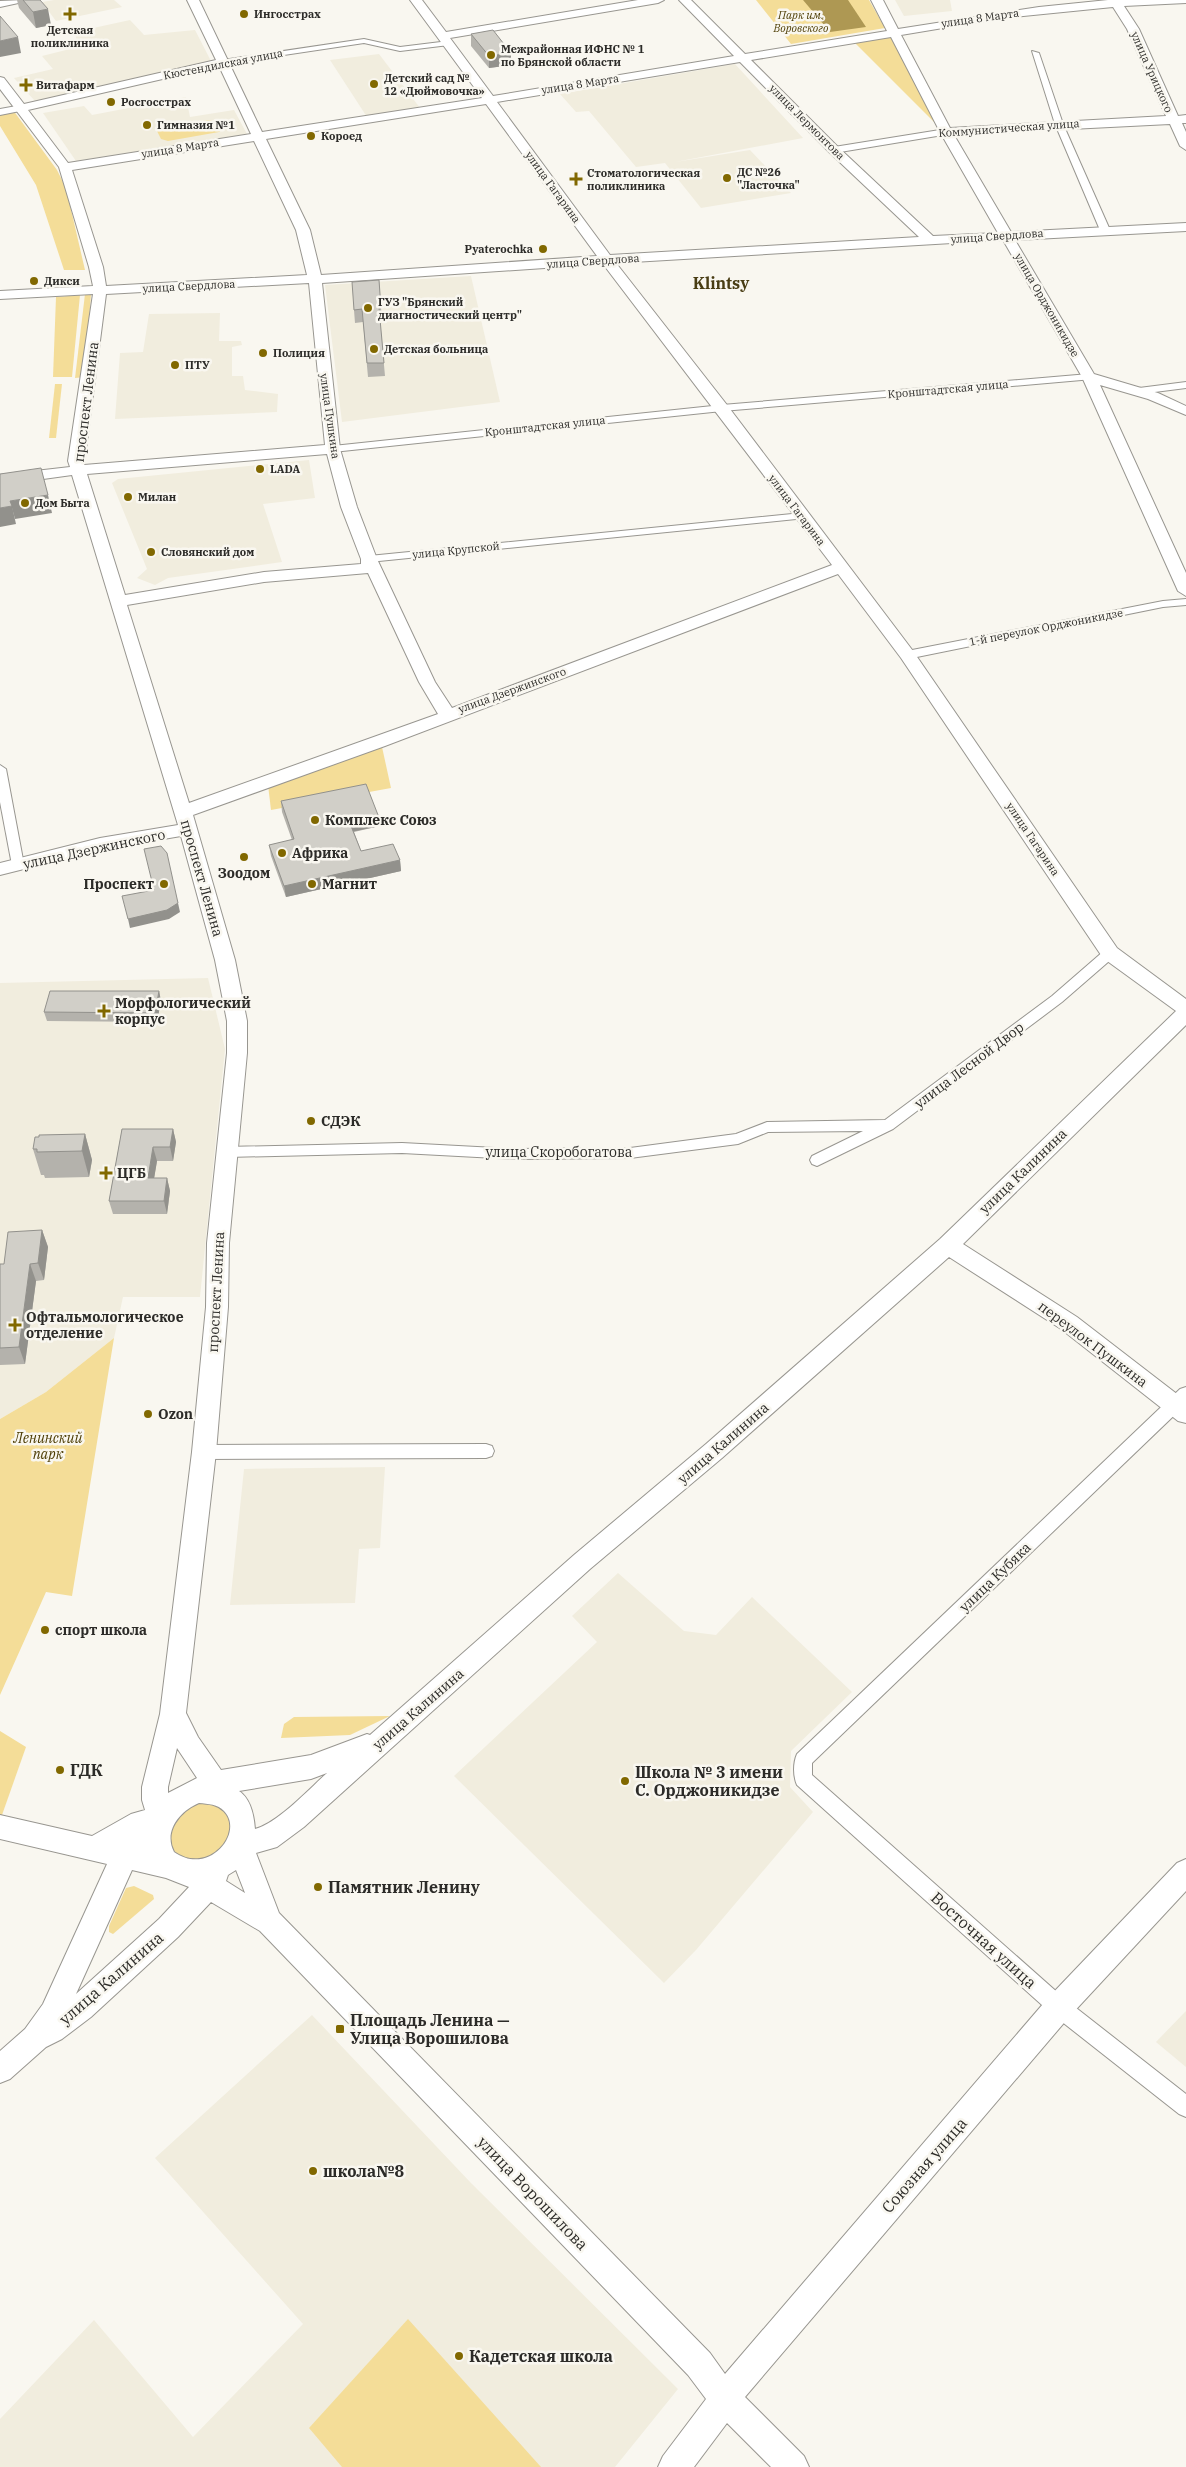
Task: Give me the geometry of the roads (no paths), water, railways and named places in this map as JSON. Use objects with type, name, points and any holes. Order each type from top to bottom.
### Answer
[{"type":"street","points":[[0,3],[6,0]]},
{"type":"street","points":[[0,3],[19,0]]},
{"type":"street","name":"улица Пушкина","points":[[193,0],[302,230],[315,279],[332,449],[349,507],[369,559],[427,682],[447,715]]},
{"type":"street","name":"улица Гагарина","points":[[416,0],[607,260],[722,408],[907,655],[1110,953],[1186,1009]]},
{"type":"street","name":"Кюстендилская улица","points":[[0,112],[223,62],[364,41],[400,49],[658,0]]},
{"type":"street","name":"улица Лермонтова","points":[[685,0],[834,150],[931,241]]},
{"type":"street","name":"улица Орджоникидзе","points":[[877,0],[946,132],[1089,377],[1186,591]]},
{"type":"street","name":"улица 8 Марта","points":[[65,167],[743,58],[894,33],[954,20],[1115,1],[1186,0]]},
{"type":"street","name":"улица Урицкого","points":[[1115,1],[1134,29],[1180,119],[1186,146]]},
{"type":"street","points":[[1035,53],[1059,124],[1081,179],[1105,230]]},
{"type":"street","name":"проспект Ленина","points":[[0,81],[65,167],[96,267],[100,290],[76,461],[120,601],[225,960],[237,1021],[236,1053],[218,1243],[217,1307],[204,1452],[173,1714],[154,1787],[159,1825]]},
{"type":"street","name":"Коммунистическая улица","points":[[834,150],[946,132],[1003,130],[1059,124],[1180,119]]},
{"type":"street","name":"улица Свердлова","points":[[0,296],[315,279],[813,246],[1186,227]]},
{"type":"street","points":[[1089,377],[1139,391],[1186,411]]},
{"type":"street","name":"Кронштадтская улица","points":[[0,480],[78,470],[332,449],[722,408],[1089,377]]},
{"type":"street","points":[[1139,391],[1186,385]]},
{"type":"street","name":"улица Крупской","points":[[120,601],[264,577],[368,568],[369,559],[802,516]]},
{"type":"street","name":"улица Дзержинского","points":[[0,869],[185,821],[447,715],[841,567]]},
{"type":"street","name":"1-й переулок Орджоникидзе","points":[[907,655],[1163,604],[1186,602]]},
{"type":"street","points":[[0,769],[18,865]]},
{"type":"street","name":"улица Лесной Двор","points":[[817,1160],[888,1125],[1057,999],[1110,953]]},
{"type":"street","name":"улица Калинина","points":[[0,2069],[35,2039],[63,2023],[179,1918],[212,1864],[277,1832],[948,1245],[1186,1012]]},
{"type":"street","name":"улица Скоробогатова","points":[[227,1152],[402,1148],[516,1154],[630,1153],[738,1140],[767,1128],[888,1125]]},
{"type":"street","name":"переулок Пушкина","points":[[948,1245],[1069,1322],[1182,1404]]},
{"type":"street","name":"улица Кубяка","points":[[803,1760],[1182,1404]]},
{"type":"street","points":[[204,1452],[486,1451]]},
{"type":"street","points":[[173,1714],[212,1789],[234,1802],[241,1815],[243,1830],[212,1864]]},
{"type":"street","points":[[124,1857],[135,1844],[159,1825],[172,1803],[189,1793],[311,1767],[358,1750],[389,1734]]},
{"type":"street","name":"Восточная улица","points":[[803,1760],[803,1779],[1059,2006],[1186,2107]]},
{"type":"street","points":[[94,1849],[140,1823],[159,1825]]},
{"type":"street","points":[[159,1825],[158,1850],[212,1864],[269,1922]]},
{"type":"street","points":[[0,1826],[124,1857],[212,1864],[246,1860],[269,1922]]},
{"type":"street","name":"улица Калинина","points":[[35,2039],[58,2003],[124,1857]]},
{"type":"street","name":"Союзная улица","points":[[674,2467],[712,2419],[724,2398],[1059,2006],[1186,1872]]},
{"type":"street","name":"улица Ворошилова","points":[[269,1922],[692,2357],[724,2398],[793,2467]]},
{"type":"place","name":"Детская поликлиника","points":[[70,14]]},
{"type":"place","name":"Ингосстрах","points":[[244,14]]},
{"type":"place","name":"Межрайонная ИФНС № 1 по Брянской области","points":[[491,55]]},
{"type":"place","name":"Детский сад № 12 «Дюймовочка»","points":[[374,84]]},
{"type":"place","name":"Витафарм","points":[[26,85]]},
{"type":"place","name":"Росгосстрах","points":[[111,102]]},
{"type":"place","name":"Гимназия №1","points":[[147,125]]},
{"type":"place","name":"Короед","points":[[311,136]]},
{"type":"place","name":"ДС №26 \"Ласточка\"","points":[[727,178]]},
{"type":"place","name":"Стоматологическая поликлиника","points":[[576,179]]},
{"type":"place","name":"Pyaterochka","points":[[543,249]]},
{"type":"place","name":"Дикси","points":[[34,281]]},
{"type":"place","name":"ГУЗ \"Брянский диагностический центр\"","points":[[368,308]]},
{"type":"place","name":"Детская больница","points":[[374,349]]},
{"type":"place","name":"Полиция","points":[[263,353]]},
{"type":"place","name":"ПТУ","points":[[175,365]]},
{"type":"place","name":"LADA","points":[[260,469]]},
{"type":"place","name":"Милан","points":[[128,497]]},
{"type":"place","name":"Дом Быта","points":[[25,503]]},
{"type":"place","name":"Словянский дом","points":[[151,552]]},
{"type":"place","name":"Комплекс Союз","points":[[315,820]]},
{"type":"place","name":"Африка","points":[[282,853]]},
{"type":"place","name":"Зоодом","points":[[244,857]]},
{"type":"place","name":"Проспект","points":[[164,884]]},
{"type":"place","name":"Магнит","points":[[312,884]]},
{"type":"place","name":"Морфологический корпус","points":[[104,1011]]},
{"type":"place","name":"СДЭК","points":[[311,1121]]},
{"type":"place","name":"ЦГБ","points":[[106,1173]]},
{"type":"place","name":"Офтальмологическое отделение","points":[[15,1325]]},
{"type":"place","name":"Ozon","points":[[148,1414]]},
{"type":"place","name":"спорт школа","points":[[45,1630]]},
{"type":"place","name":"ГДК","points":[[60,1770]]},
{"type":"place","name":"Школа № 3 имени С. Орджоникидзе","points":[[625,1781]]},
{"type":"place","name":"Памятник Ленину","points":[[318,1887]]},
{"type":"place","name":"Площадь Ленина — Улица Ворошилова","points":[[340,2029]]},
{"type":"place","name":"школа№8","points":[[313,2171]]},
{"type":"place","name":"Кадетская школа","points":[[459,2356]]},
{"type":"district","name":"Klintsy","points":[[721,283]]},
{"type":"park label","name":"Парк им. Воровского","points":[[801,21]]},
{"type":"park label","name":"Ленинский парк","points":[[48,1446]]}]
